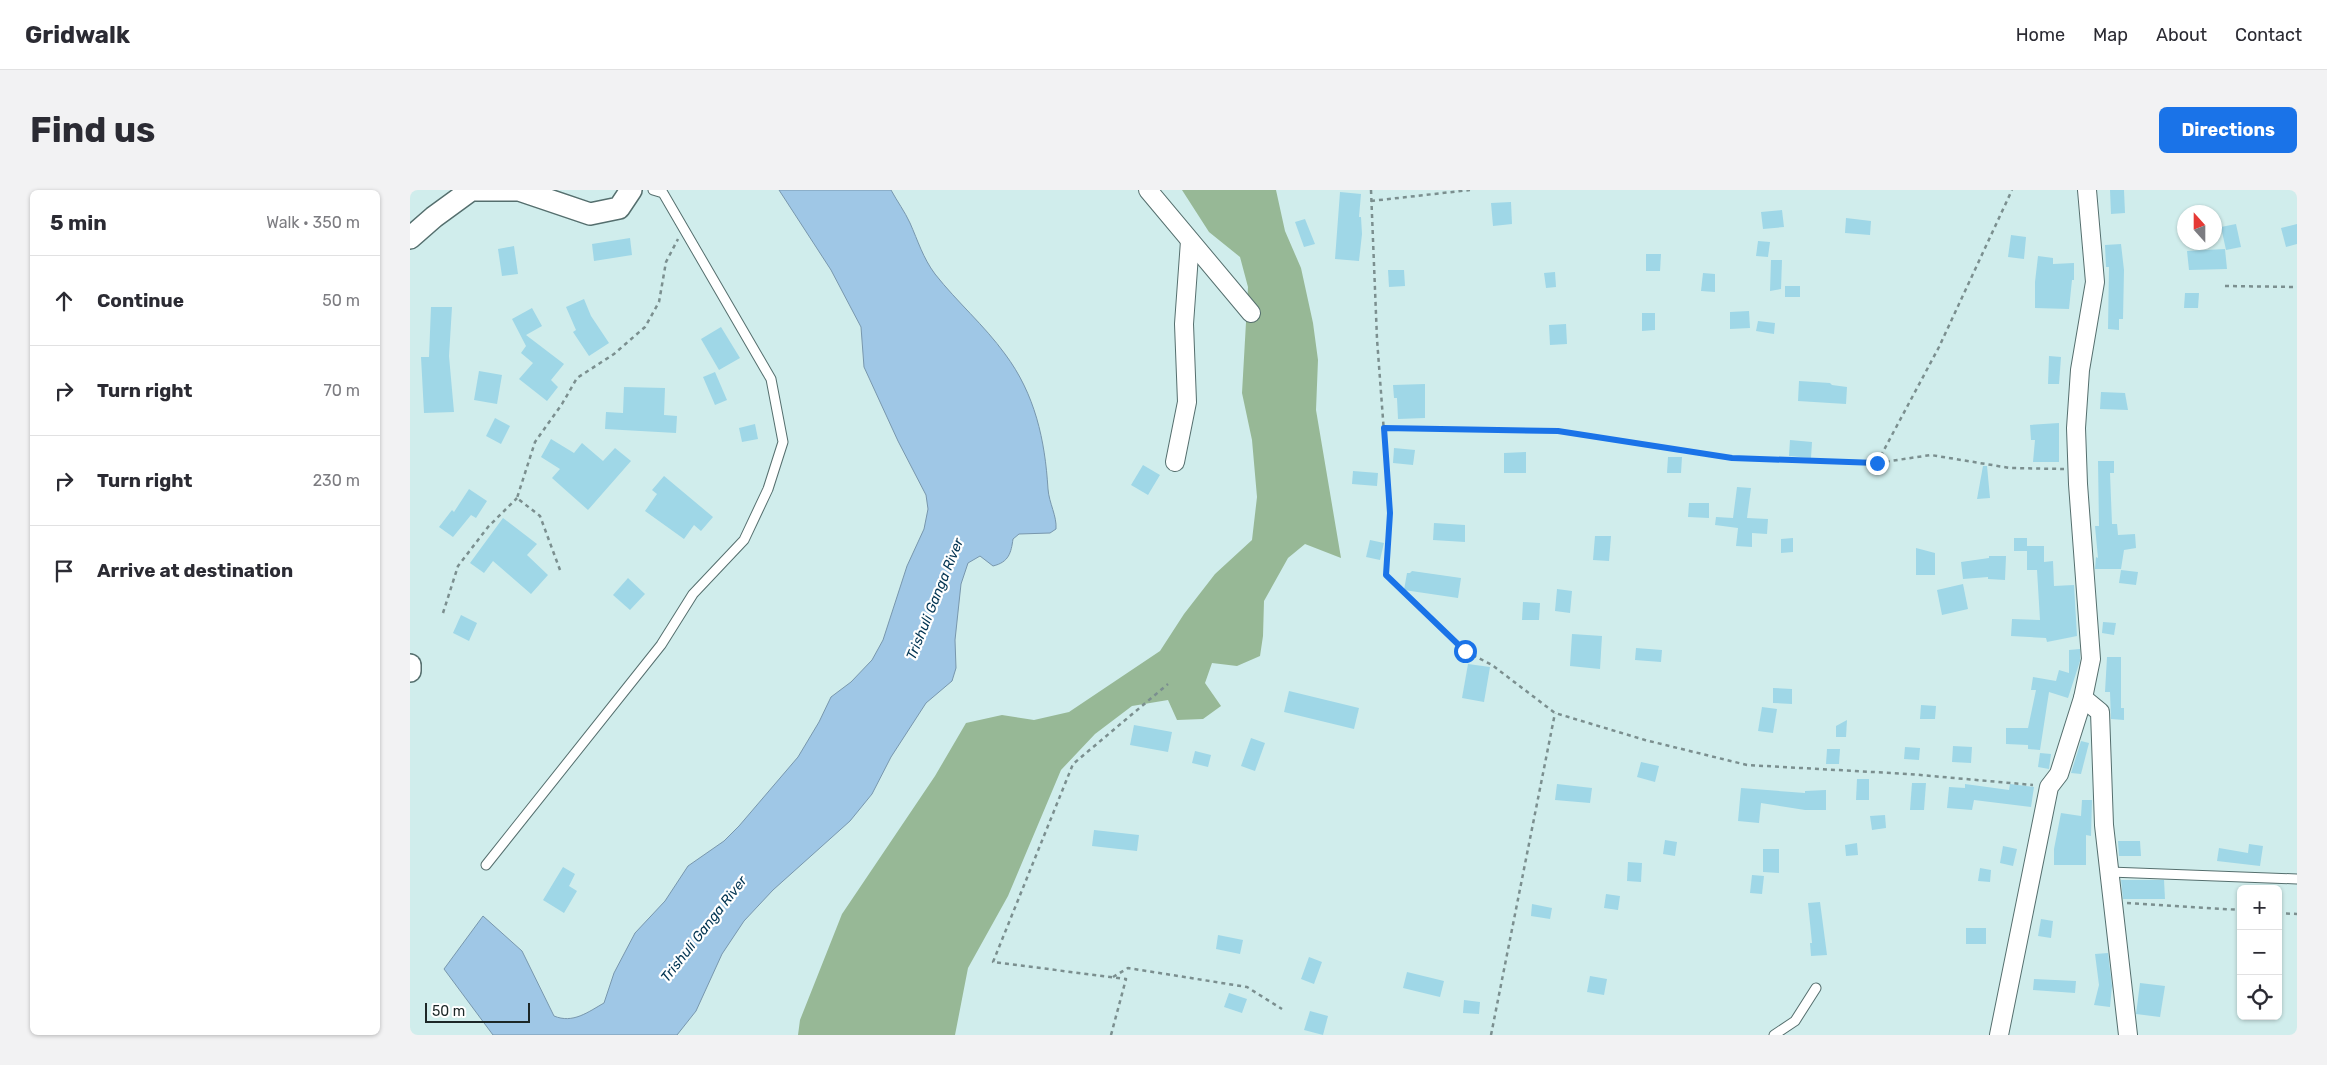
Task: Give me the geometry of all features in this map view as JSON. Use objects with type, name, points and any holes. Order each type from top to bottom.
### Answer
[{"type":"street","points":[[410,238],[434,217],[471,190],[519,190],[590,214],[619,208],[631,190]]},
{"type":"street","points":[[1148,190],[1251,314]]},
{"type":"street","points":[[2000,1035],[2049,787],[2059,774],[2083,698],[2091,659],[2077,469],[2076,428],[2080,370],[2095,282],[2087,190]]},
{"type":"street","points":[[1175,462],[1187,402],[1184,324],[1190,241]]},
{"type":"street","points":[[410,665],[410,671]]},
{"type":"street","points":[[2083,698],[2100,712],[2102,791],[2128,1035]]},
{"type":"lane","points":[[486,864],[661,645],[693,594],[744,540],[768,489],[783,442],[771,379],[663,193],[654,190]]},
{"type":"lane","points":[[2110,872],[2297,879]]},
{"type":"lane","points":[[1774,1035],[1795,1021],[1816,988]]},
{"type":"path","points":[[1371,190],[1377,339],[1390,513],[1386,575],[1465,651],[1492,665],[1556,713],[1645,740],[1747,765],[1909,774],[2049,787]]},
{"type":"path","points":[[1371,201],[1470,190]]},
{"type":"path","points":[[1877,463],[1939,347],[2012,190]]},
{"type":"path","points":[[443,613],[458,566],[488,527],[517,498],[535,442],[562,404],[577,378],[614,354],[645,327],[659,302],[666,262],[683,229]]},
{"type":"path","points":[[2225,286],[2297,287]]},
{"type":"path","points":[[1384,428],[1558,431],[1732,458],[1877,463],[1931,455],[2010,468],[2077,469]]},
{"type":"path","points":[[517,498],[540,516],[560,570]]},
{"type":"path","points":[[1110,1035],[1126,979],[993,962],[1073,764],[1168,684]]},
{"type":"path","points":[[1491,1035],[1556,713]]},
{"type":"path","points":[[2114,902],[2237,910]]},
{"type":"path","points":[[2282,912],[2297,914]]},
{"type":"path","points":[[1112,978],[1128,968],[1248,987],[1282,1009]]},
{"type":"green space","points":[[1182,190],[1276,190],[1285,231],[1301,268],[1313,323],[1318,360],[1316,410],[1341,558],[1305,544],[1288,558],[1264,601],[1263,636],[1260,656],[1237,666],[1212,663],[1205,683],[1221,706],[1203,719],[1177,720],[1168,700],[1132,706],[1095,734],[1061,770],[1008,896],[968,968],[955,1035],[798,1035],[800,1020],[842,914],[935,776],[966,723],[1002,715],[1034,720],[1069,712],[1160,651],[1184,614],[1215,574],[1252,540],[1257,497],[1252,440],[1242,393],[1248,287],[1240,257],[1209,232]]},
{"type":"water","name":"Trishuli Ganga River","points":[[779,190],[891,190],[908,219],[924,256],[935,274],[997,343],[1024,385],[1037,418],[1041,435],[1056,529],[1050,533],[1019,534],[1013,539],[1006,559],[993,566],[980,556],[968,563],[961,584],[955,640],[956,668],[952,681],[926,703],[891,757],[872,794],[850,821],[773,890],[744,921],[722,954],[696,1011],[677,1035],[493,1035],[444,969],[483,916],[522,951],[554,1016],[568,1019],[574,1018],[604,1003],[614,973],[635,933],[665,901],[688,866],[724,841],[739,826],[798,757],[819,722],[831,697],[851,682],[872,660],[883,640],[907,566],[924,529],[928,509],[926,495],[898,441],[864,367],[861,327],[831,270]]},
{"type":"building","points":[[2110,190],[2124,190],[2125,213],[2111,214]]},
{"type":"building","points":[[1340,192],[1361,194],[1359,217],[1361,217],[1362,234],[1359,261],[1335,259]]},
{"type":"building","points":[[1511,202],[1512,224],[1493,226],[1491,203]]},
{"type":"building","points":[[1782,210],[1784,227],[1763,229],[1761,212]]},
{"type":"building","points":[[1846,218],[1871,221],[1870,235],[1845,233]]},
{"type":"building","points":[[1305,219],[1315,244],[1304,247],[1295,222]]},
{"type":"building","points":[[2236,224],[2241,247],[2226,250],[2222,227]]},
{"type":"building","points":[[2297,224],[2297,244],[2286,247],[2281,228]]},
{"type":"building","points":[[2011,235],[2026,237],[2024,259],[2008,257]]},
{"type":"building","points":[[630,238],[632,255],[594,261],[592,244]]},
{"type":"building","points":[[1758,241],[1770,242],[1768,257],[1756,256]]},
{"type":"building","points":[[2121,244],[2124,270],[2123,319],[2119,319],[2119,330],[2108,329],[2109,267],[2106,267],[2105,245]]},
{"type":"building","points":[[514,246],[518,274],[502,276],[498,249]]},
{"type":"building","points":[[2225,249],[2227,269],[2189,270],[2187,251]]},
{"type":"building","points":[[1646,254],[1661,254],[1660,271],[1646,271]]},
{"type":"building","points":[[2038,256],[2053,258],[2053,264],[2074,263],[2074,280],[2072,280],[2069,309],[2035,308]]},
{"type":"building","points":[[1771,260],[1782,260],[1781,289],[1770,291]]},
{"type":"building","points":[[1388,270],[1404,270],[1405,286],[1389,287]]},
{"type":"building","points":[[1555,272],[1556,287],[1546,288],[1544,273]]},
{"type":"building","points":[[1703,273],[1715,274],[1715,292],[1701,291]]},
{"type":"building","points":[[1785,286],[1800,286],[1800,297],[1785,297]]},
{"type":"building","points":[[2185,293],[2199,293],[2198,308],[2184,308]]},
{"type":"building","points":[[584,299],[591,316],[609,343],[589,356],[573,332],[576,330],[566,307]]},
{"type":"building","points":[[431,307],[452,307],[449,356],[454,412],[424,413],[421,357],[429,357]]},
{"type":"building","points":[[532,308],[542,326],[526,335],[564,364],[551,380],[558,387],[547,401],[519,379],[533,363],[521,353],[526,346],[512,319]]},
{"type":"building","points":[[1749,311],[1750,328],[1730,329],[1730,312]]},
{"type":"building","points":[[1642,313],[1655,313],[1655,330],[1642,331]]},
{"type":"building","points":[[1758,321],[1775,323],[1774,334],[1756,331]]},
{"type":"building","points":[[1566,324],[1567,344],[1550,345],[1549,325]]},
{"type":"building","points":[[721,327],[740,358],[719,370],[701,339]]},
{"type":"building","points":[[2049,356],[2061,357],[2059,384],[2048,384]]},
{"type":"building","points":[[479,371],[502,375],[497,404],[474,400]]},
{"type":"building","points":[[715,372],[727,400],[715,405],[703,377]]},
{"type":"building","points":[[1799,381],[1830,383],[1847,387],[1846,404],[1798,401]]},
{"type":"building","points":[[1425,384],[1425,418],[1398,419],[1397,398],[1394,398],[1393,385]]},
{"type":"building","points":[[624,387],[665,388],[664,415],[677,416],[676,433],[605,429],[606,412],[623,413]]},
{"type":"building","points":[[2101,392],[2125,393],[2128,410],[2100,409]]},
{"type":"building","points":[[495,418],[510,426],[501,444],[486,436]]},
{"type":"building","points":[[2059,423],[2059,462],[2033,462],[2035,440],[2031,440],[2030,425]]},
{"type":"building","points":[[755,424],[758,439],[742,442],[739,428]]},
{"type":"building","points":[[551,439],[574,453],[582,443],[603,461],[615,448],[631,461],[588,510],[552,478],[560,469],[541,457]]},
{"type":"building","points":[[1790,440],[1812,442],[1811,458],[1789,456]]},
{"type":"building","points":[[1394,448],[1415,450],[1413,465],[1393,463]]},
{"type":"building","points":[[1526,452],[1526,473],[1504,473],[1504,453]]},
{"type":"building","points":[[1668,457],[1682,457],[1681,473],[1667,473]]},
{"type":"building","points":[[2098,461],[2114,461],[2114,473],[2110,473],[2112,524],[2117,524],[2118,535],[2135,534],[2136,548],[2124,550],[2121,569],[2095,569],[2096,557],[2098,558],[2095,526],[2099,526]]},
{"type":"building","points":[[1143,465],[1160,475],[1148,495],[1131,485]]},
{"type":"building","points":[[1983,466],[1987,466],[1990,498],[1977,499]]},
{"type":"building","points":[[1353,471],[1378,473],[1377,486],[1352,484]]},
{"type":"building","points":[[664,476],[713,517],[701,531],[694,525],[684,539],[645,511],[657,494],[652,490]]},
{"type":"building","points":[[1737,487],[1751,488],[1747,518],[1768,519],[1767,534],[1752,533],[1752,547],[1736,546],[1738,528],[1715,525],[1716,517],[1733,518]]},
{"type":"building","points":[[469,489],[487,501],[476,518],[471,515],[453,537],[439,527],[452,510],[454,512]]},
{"type":"building","points":[[1689,503],[1709,503],[1709,518],[1688,517]]},
{"type":"building","points":[[503,518],[537,544],[527,555],[548,575],[531,594],[493,561],[484,573],[470,563]]},
{"type":"building","points":[[1434,523],[1465,525],[1465,542],[1433,540]]},
{"type":"building","points":[[1595,536],[1611,536],[1609,561],[1593,560]]},
{"type":"building","points":[[1793,538],[1793,552],[1781,553],[1781,539]]},
{"type":"building","points":[[2014,538],[2027,538],[2027,546],[2044,546],[2044,562],[2053,561],[2054,586],[2074,585],[2077,636],[2047,642],[2046,638],[2011,636],[2012,619],[2040,620],[2037,570],[2027,570],[2027,551],[2014,551]]},
{"type":"building","points":[[1370,540],[1384,543],[1380,560],[1366,557]]},
{"type":"building","points":[[1916,548],[1935,553],[1935,575],[1916,575]]},
{"type":"building","points":[[1989,556],[2006,556],[2005,580],[1988,579],[1988,577],[1963,579],[1961,562],[1989,558]]},
{"type":"building","points":[[2121,570],[2138,572],[2136,585],[2119,583]]},
{"type":"building","points":[[1412,571],[1461,578],[1458,598],[1404,590],[1407,573]]},
{"type":"building","points":[[628,578],[645,594],[630,610],[613,595]]},
{"type":"building","points":[[1963,584],[1968,609],[1942,615],[1937,590]]},
{"type":"building","points":[[1557,589],[1572,591],[1570,613],[1555,611]]},
{"type":"building","points":[[1523,602],[1540,603],[1539,620],[1522,620]]},
{"type":"building","points":[[461,615],[477,623],[469,641],[453,633]]},
{"type":"building","points":[[2103,622],[2116,623],[2114,635],[2102,633]]},
{"type":"building","points":[[1572,634],[1602,636],[1600,669],[1570,666]]},
{"type":"building","points":[[1636,648],[1662,650],[1661,662],[1635,660]]},
{"type":"building","points":[[2080,649],[2080,661],[2068,698],[2049,692],[2040,750],[2028,749],[2028,745],[2006,744],[2006,728],[2028,728],[2036,690],[2031,690],[2033,677],[2056,681],[2059,670],[2069,673],[2069,650]]},
{"type":"building","points":[[2107,657],[2121,657],[2121,708],[2124,708],[2124,720],[2111,719],[2110,692],[2105,692]]},
{"type":"building","points":[[1468,664],[1490,667],[1484,702],[1462,698]]},
{"type":"building","points":[[1773,688],[1792,689],[1792,704],[1773,703]]},
{"type":"building","points":[[1289,691],[1359,708],[1354,729],[1284,712]]},
{"type":"building","points":[[1921,705],[1936,706],[1935,719],[1920,719]]},
{"type":"building","points":[[1762,707],[1777,709],[1773,733],[1758,731]]},
{"type":"building","points":[[1847,720],[1846,737],[1836,737],[1836,726]]},
{"type":"building","points":[[1134,725],[1172,732],[1168,752],[1130,745]]},
{"type":"building","points":[[1251,738],[1265,743],[1255,771],[1241,766]]},
{"type":"building","points":[[2081,741],[2089,743],[2081,774],[2071,773]]},
{"type":"building","points":[[1953,746],[1972,747],[1971,763],[1952,762]]},
{"type":"building","points":[[1905,747],[1920,748],[1919,760],[1904,759]]},
{"type":"building","points":[[1827,749],[1840,749],[1839,764],[1826,764]]},
{"type":"building","points":[[1195,751],[1211,755],[1208,767],[1192,763]]},
{"type":"building","points":[[2040,753],[2051,754],[2049,769],[2038,767]]},
{"type":"building","points":[[1641,762],[1659,766],[1655,782],[1637,777]]},
{"type":"building","points":[[1857,779],[1869,779],[1869,800],[1856,800]]},
{"type":"building","points":[[1912,783],[1926,783],[1924,810],[1910,810]]},
{"type":"building","points":[[1557,784],[1592,788],[1590,803],[1555,800]]},
{"type":"building","points":[[1965,784],[2009,790],[2010,784],[2034,787],[2031,807],[1974,800],[1972,810],[1947,808],[1949,787],[1965,788]]},
{"type":"building","points":[[1741,788],[1805,793],[1805,791],[1826,790],[1826,810],[1805,810],[1761,803],[1759,823],[1738,821]]},
{"type":"building","points":[[2082,800],[2092,800],[2091,836],[2086,835],[2086,865],[2054,865],[2054,849],[2061,813],[2081,816]]},
{"type":"building","points":[[1885,815],[1886,828],[1872,830],[1870,816]]},
{"type":"building","points":[[1094,830],[1139,835],[1137,851],[1092,846]]},
{"type":"building","points":[[1665,840],[1677,842],[1675,856],[1663,854]]},
{"type":"building","points":[[2118,841],[2140,841],[2141,856],[2119,856]]},
{"type":"building","points":[[1857,843],[1858,855],[1846,856],[1845,845]]},
{"type":"building","points":[[2249,844],[2263,846],[2260,866],[2217,861],[2219,848],[2248,853]]},
{"type":"building","points":[[2003,846],[2017,849],[2013,866],[2000,863]]},
{"type":"building","points":[[1763,849],[1779,849],[1779,873],[1763,872]]},
{"type":"building","points":[[1628,862],[1642,863],[1641,882],[1627,881]]},
{"type":"building","points":[[563,867],[575,874],[569,886],[577,891],[564,913],[543,900]]},
{"type":"building","points":[[1980,868],[1991,870],[1990,882],[1978,881]]},
{"type":"building","points":[[1752,875],[1764,876],[1762,894],[1750,893]]},
{"type":"building","points":[[2121,880],[2164,880],[2165,899],[2123,899]]},
{"type":"building","points":[[1606,894],[1620,896],[1618,910],[1604,908]]},
{"type":"building","points":[[1820,902],[1827,955],[1811,956],[1810,943],[1812,943],[1808,903]]},
{"type":"building","points":[[1532,904],[1552,908],[1550,919],[1531,916]]},
{"type":"building","points":[[2041,919],[2053,921],[2051,938],[2038,936]]},
{"type":"building","points":[[1966,928],[1986,928],[1986,944],[1966,944]]},
{"type":"building","points":[[1218,935],[1243,940],[1240,954],[1216,949]]},
{"type":"building","points":[[2108,953],[2112,986],[2110,1007],[2094,1005],[2099,985],[2095,954]]},
{"type":"building","points":[[1309,957],[1322,962],[1314,984],[1301,979]]},
{"type":"building","points":[[1407,972],[1444,981],[1440,997],[1403,988]]},
{"type":"building","points":[[1590,976],[1607,979],[1604,995],[1587,992]]},
{"type":"building","points":[[2034,979],[2076,981],[2075,993],[2033,990]]},
{"type":"building","points":[[2140,983],[2165,986],[2160,1017],[2136,1014]]},
{"type":"building","points":[[1229,993],[1247,999],[1242,1013],[1224,1007]]},
{"type":"building","points":[[1464,1000],[1480,1002],[1479,1014],[1463,1013]]},
{"type":"building","points":[[1310,1011],[1328,1016],[1323,1035],[1304,1030]]},
{"type":"route","points":[[1465,651],[1386,575],[1390,513],[1384,428],[1558,431],[1732,458],[1828,463],[1877,463]]}]
